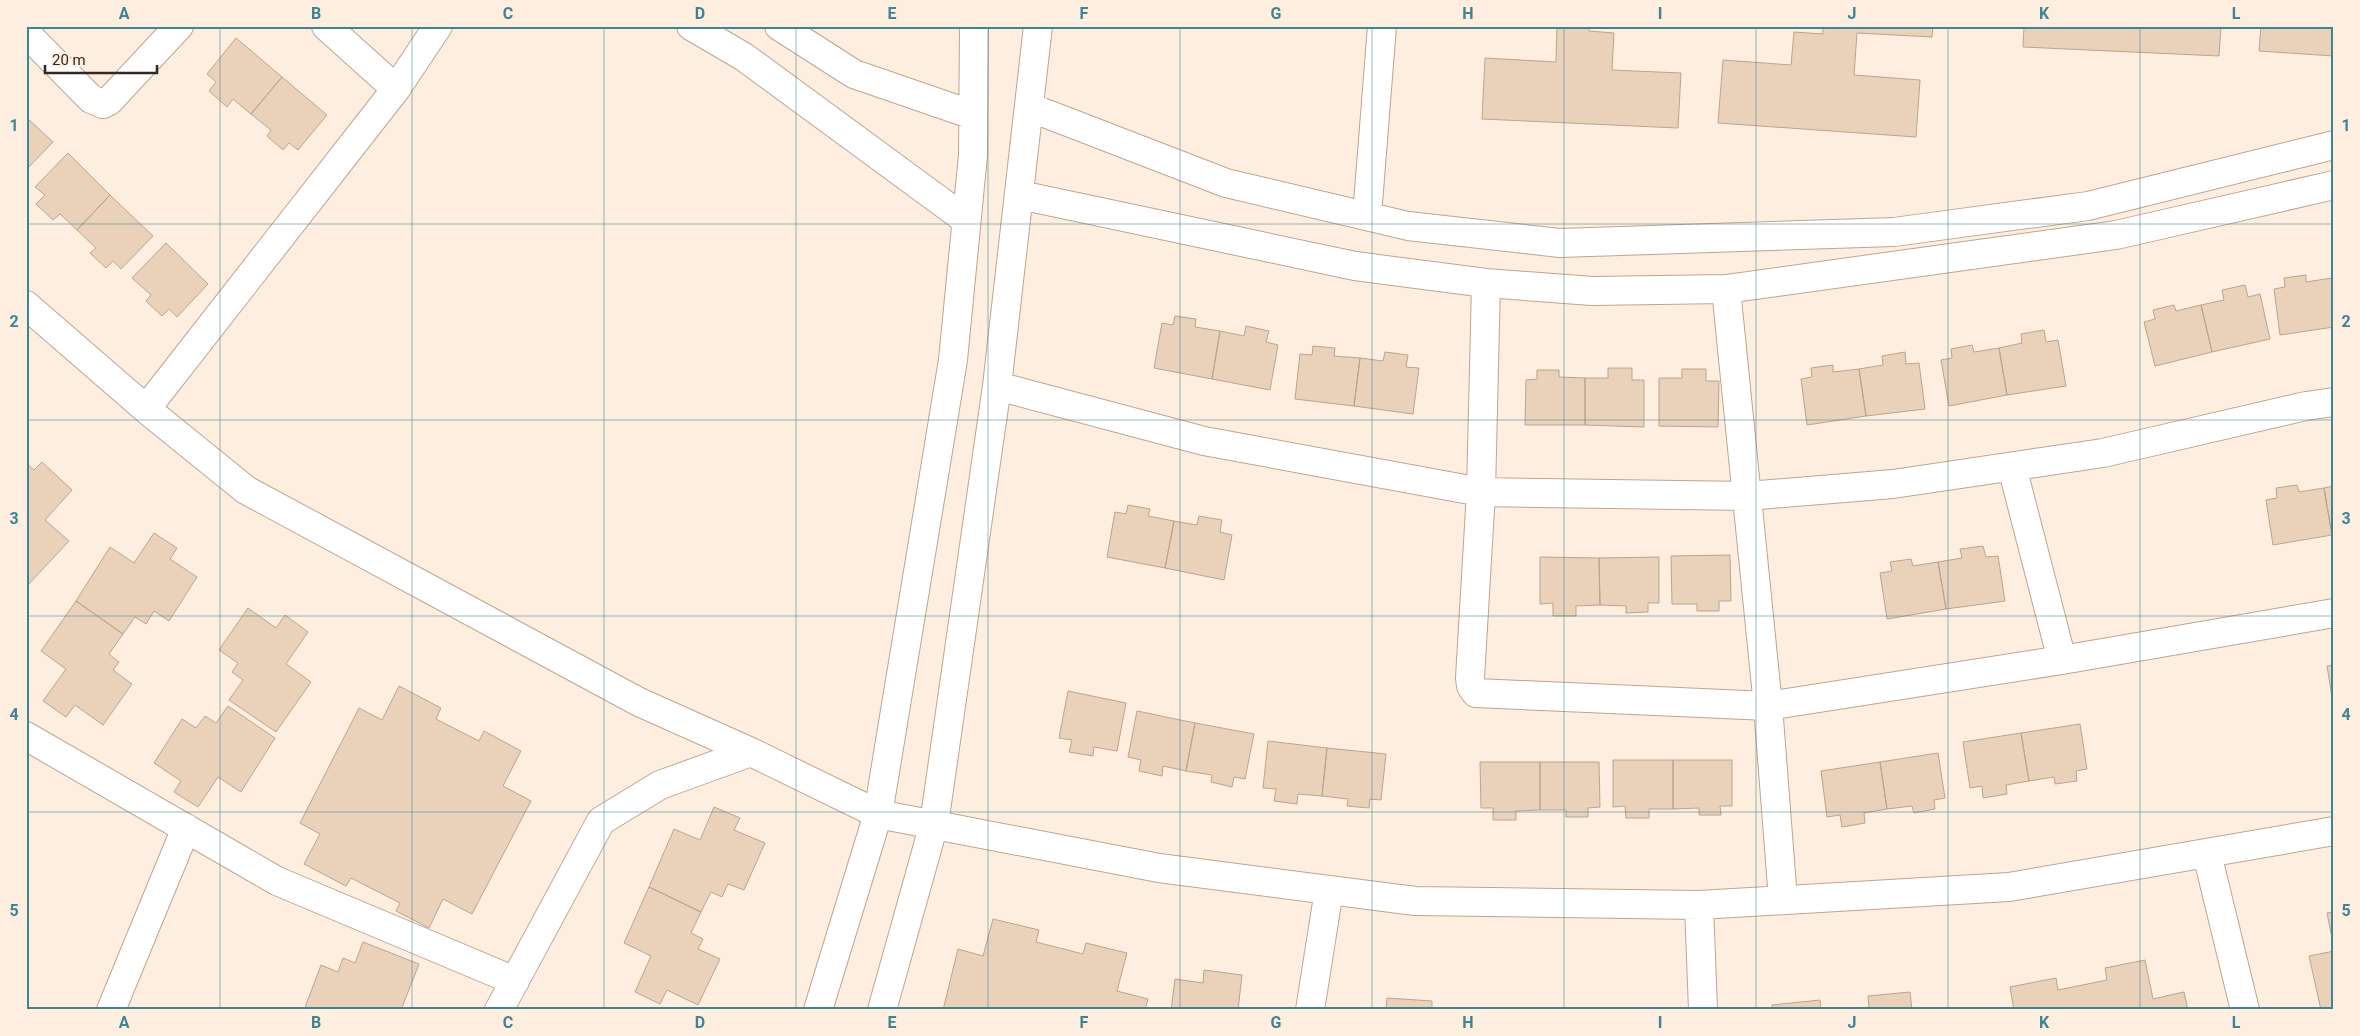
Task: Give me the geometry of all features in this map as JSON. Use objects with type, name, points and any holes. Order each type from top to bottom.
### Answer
[{"type":"street","points":[[26,33],[91,99],[102,104],[109,101],[180,26]]},
{"type":"street","points":[[326,26],[396,89]]},
{"type":"street","points":[[146,409],[396,89],[438,26]]},
{"type":"street","points":[[691,26],[744,57],[966,220]]},
{"type":"street","points":[[780,26],[854,74],[974,115]]},
{"type":"street","points":[[818,1010],[878,814],[953,360],[972,155],[974,26]]},
{"type":"street","points":[[882,1010],[934,824],[997,386],[1038,26]]},
{"type":"street","points":[[1367,216],[1382,26]]},
{"type":"street","points":[[1029,108],[1226,183],[1408,226],[1560,242],[1894,232],[2088,206],[2334,145]]},
{"type":"street","points":[[1020,195],[1355,266],[1486,283],[1592,291],[1726,289],[2116,235],[2334,184]]},
{"type":"street","points":[[1486,283],[1481,492],[1470,678],[1471,686],[1476,693],[1768,706],[2062,660],[2334,613]]},
{"type":"street","points":[[1726,289],[1768,706],[1783,900]]},
{"type":"street","points":[[26,305],[146,409],[246,490],[639,702],[750,752],[878,814],[1159,868],[1415,901],[1699,905],[2009,887],[2334,831]]},
{"type":"street","points":[[997,386],[1204,441],[1481,492],[1747,496],[1894,484],[2103,453],[2306,406],[2334,402]]},
{"type":"street","points":[[2012,467],[2062,660]]},
{"type":"street","points":[[26,736],[277,882],[515,981]]},
{"type":"street","points":[[499,1010],[601,821],[660,785],[750,752]]},
{"type":"street","points":[[111,1010],[186,828]]},
{"type":"street","points":[[2207,854],[2245,1010]]},
{"type":"street","points":[[1310,1010],[1329,890]]},
{"type":"street","points":[[1699,905],[1703,1010]]},
{"type":"building","points":[[1557,26],[1589,26],[1589,31],[1614,33],[1612,70],[1681,73],[1678,128],[1482,119],[1485,58],[1556,62]]},
{"type":"building","points":[[1823,26],[1933,26],[1932,37],[1857,33],[1854,75],[1920,80],[1916,137],[1718,123],[1723,60],[1791,65],[1794,32],[1823,34]]},
{"type":"building","points":[[2024,26],[2221,26],[2219,56],[2023,47]]},
{"type":"building","points":[[2261,26],[2334,26],[2334,56],[2259,51]]},
{"type":"building","points":[[236,38],[282,77],[251,114],[233,99],[227,107],[209,91],[216,82],[207,74]]},
{"type":"building","points":[[282,77],[327,115],[298,150],[289,143],[283,150],[267,136],[271,130],[251,114]]},
{"type":"building","points":[[26,117],[53,142],[26,170]]},
{"type":"building","points":[[68,153],[110,195],[77,230],[60,214],[53,220],[36,204],[45,195],[35,187]]},
{"type":"building","points":[[110,195],[153,236],[121,269],[113,261],[106,268],[90,253],[96,248],[77,230]]},
{"type":"building","points":[[166,243],[208,284],[177,317],[169,309],[162,316],[146,301],[151,295],[132,278]]},
{"type":"building","points":[[2306,275],[2306,282],[2332,278],[2334,327],[2280,335],[2274,289],[2285,287],[2284,278]]},
{"type":"building","points":[[2245,285],[2248,297],[2260,294],[2270,339],[2212,352],[2201,305],[2224,300],[2222,290]]},
{"type":"building","points":[[2174,305],[2176,311],[2201,305],[2212,352],[2155,366],[2144,322],[2155,319],[2153,310]]},
{"type":"building","points":[[1175,316],[1196,319],[1195,327],[1220,331],[1212,379],[1154,368],[1162,323],[1173,325]]},
{"type":"building","points":[[1246,326],[1269,331],[1266,342],[1278,345],[1270,390],[1212,379],[1220,331],[1244,336]]},
{"type":"building","points":[[2044,330],[2046,342],[2058,340],[2066,386],[2007,395],[1999,348],[2022,343],[2021,334]]},
{"type":"building","points":[[1972,345],[1974,352],[1999,348],[2007,395],[1949,406],[1941,360],[1952,358],[1951,349]]},
{"type":"building","points":[[1313,346],[1335,348],[1334,356],[1360,358],[1354,406],[1295,399],[1300,354],[1312,355]]},
{"type":"building","points":[[1385,352],[1408,355],[1406,367],[1419,368],[1413,414],[1354,406],[1360,358],[1383,361]]},
{"type":"building","points":[[1905,352],[1906,364],[1919,363],[1925,409],[1866,416],[1859,369],[1883,365],[1882,356]]},
{"type":"building","points":[[1833,365],[1833,372],[1859,369],[1866,416],[1807,425],[1801,379],[1812,377],[1811,368]]},
{"type":"building","points":[[1608,368],[1632,368],[1632,380],[1644,380],[1644,427],[1585,425],[1585,378],[1608,378]]},
{"type":"building","points":[[1682,369],[1706,369],[1706,381],[1719,381],[1718,427],[1659,426],[1659,378],[1682,378]]},
{"type":"building","points":[[1537,370],[1559,370],[1559,377],[1585,378],[1585,425],[1525,425],[1526,380],[1537,379]]},
{"type":"building","points":[[42,462],[72,490],[45,520],[69,541],[26,587],[26,463],[34,470]]},
{"type":"building","points":[[2297,485],[2299,492],[2324,488],[2332,535],[2273,545],[2266,500],[2277,498],[2276,488]]},
{"type":"building","points":[[2334,486],[2334,535],[2332,535],[2324,488]]},
{"type":"building","points":[[1128,505],[1150,509],[1148,516],[1174,521],[1165,568],[1107,557],[1115,512],[1126,514]]},
{"type":"building","points":[[1199,516],[1222,520],[1220,532],[1232,535],[1224,580],[1165,568],[1174,521],[1197,525]]},
{"type":"building","points":[[154,533],[177,548],[170,559],[197,577],[169,621],[154,611],[146,624],[135,617],[123,634],[76,601],[110,547],[134,563]]},
{"type":"building","points":[[1983,546],[1986,557],[1998,556],[2005,601],[1946,609],[1938,562],[1962,558],[1960,549]]},
{"type":"building","points":[[1730,555],[1731,601],[1719,601],[1719,611],[1697,611],[1697,604],[1672,604],[1671,556]]},
{"type":"building","points":[[1540,557],[1599,558],[1600,605],[1576,606],[1576,616],[1553,616],[1553,603],[1540,604]]},
{"type":"building","points":[[1659,557],[1659,603],[1648,603],[1648,612],[1626,613],[1626,606],[1600,605],[1599,558]]},
{"type":"building","points":[[1911,559],[1913,566],[1938,562],[1946,609],[1887,619],[1880,573],[1892,571],[1890,562]]},
{"type":"building","points":[[76,601],[123,634],[109,654],[119,662],[113,670],[132,684],[103,725],[75,705],[66,717],[43,701],[66,669],[41,651]]},
{"type":"building","points":[[248,608],[276,628],[285,615],[308,632],[286,664],[311,682],[276,732],[229,700],[243,680],[232,672],[238,663],[219,650]]},
{"type":"building","points":[[2334,665],[2334,710],[2327,666]]},
{"type":"building","points":[[399,686],[441,708],[436,719],[479,741],[484,731],[521,751],[503,786],[531,801],[472,914],[443,899],[429,928],[396,911],[400,903],[351,878],[346,886],[304,864],[320,834],[300,823],[359,708],[382,720]]},
{"type":"building","points":[[1068,691],[1126,703],[1117,751],[1094,747],[1093,756],[1069,752],[1072,740],[1059,738]]},
{"type":"building","points":[[228,706],[275,738],[241,792],[218,777],[198,807],[174,792],[181,781],[154,763],[182,719],[196,728],[205,716],[216,723]]},
{"type":"building","points":[[1137,711],[1195,723],[1186,771],[1163,766],[1162,776],[1139,771],[1141,760],[1128,757]]},
{"type":"building","points":[[1195,723],[1254,734],[1245,779],[1234,777],[1232,787],[1211,782],[1212,775],[1186,771]]},
{"type":"building","points":[[2080,724],[2087,769],[2076,771],[2077,781],[2055,784],[2054,777],[2029,781],[2021,733]]},
{"type":"building","points":[[2021,733],[2029,781],[2006,785],[2007,794],[1983,798],[1982,786],[1970,788],[1963,742]]},
{"type":"building","points":[[1268,741],[1327,748],[1322,796],[1298,794],[1297,804],[1274,801],[1276,789],[1263,788]]},
{"type":"building","points":[[1327,748],[1386,754],[1381,800],[1370,799],[1369,808],[1347,806],[1348,799],[1322,796]]},
{"type":"building","points":[[1938,753],[1945,798],[1934,800],[1935,809],[1914,813],[1912,806],[1887,809],[1880,762]]},
{"type":"building","points":[[1613,760],[1673,760],[1673,809],[1649,809],[1649,818],[1626,818],[1625,806],[1613,807]]},
{"type":"building","points":[[1673,760],[1732,760],[1732,806],[1720,806],[1721,815],[1699,815],[1699,808],[1673,809]]},
{"type":"building","points":[[1480,762],[1540,762],[1540,810],[1516,811],[1516,820],[1493,820],[1493,808],[1481,808]]},
{"type":"building","points":[[1540,762],[1599,762],[1600,807],[1588,808],[1588,817],[1566,817],[1566,810],[1540,810]]},
{"type":"building","points":[[1880,762],[1887,809],[1864,813],[1865,823],[1842,827],[1840,815],[1827,817],[1821,771]]},
{"type":"building","points":[[714,807],[740,818],[734,830],[765,843],[744,890],[728,884],[722,897],[711,892],[701,912],[649,887],[674,829],[700,840]]},
{"type":"building","points":[[649,887],[701,912],[691,933],[703,939],[698,949],[720,959],[698,1005],[667,990],[660,1004],[635,992],[651,956],[624,943]]},
{"type":"building","points":[[2334,912],[2334,948],[2327,913]]},
{"type":"building","points":[[993,919],[1039,930],[1036,942],[1083,954],[1086,943],[1127,953],[1117,991],[1148,999],[1145,1010],[943,1010],[958,949],[983,956]]},
{"type":"building","points":[[363,942],[419,964],[401,1010],[304,1010],[321,965],[338,972],[343,958],[355,963]]},
{"type":"building","points":[[2334,951],[2334,1010],[2321,1010],[2309,956]]},
{"type":"building","points":[[2145,960],[2153,999],[2184,992],[2188,1010],[2014,1010],[2010,987],[2056,978],[2058,990],[2107,980],[2105,968]]},
{"type":"building","points":[[1204,970],[1242,975],[1238,1010],[1171,1010],[1175,979],[1203,983]]},
{"type":"building","points":[[1910,992],[1912,1010],[1844,1010],[1869,1007],[1868,996]]},
{"type":"building","points":[[1387,998],[1432,1001],[1432,1010],[1386,1010]]},
{"type":"building","points":[[1820,1000],[1821,1010],[1773,1010],[1772,1005]]}]
